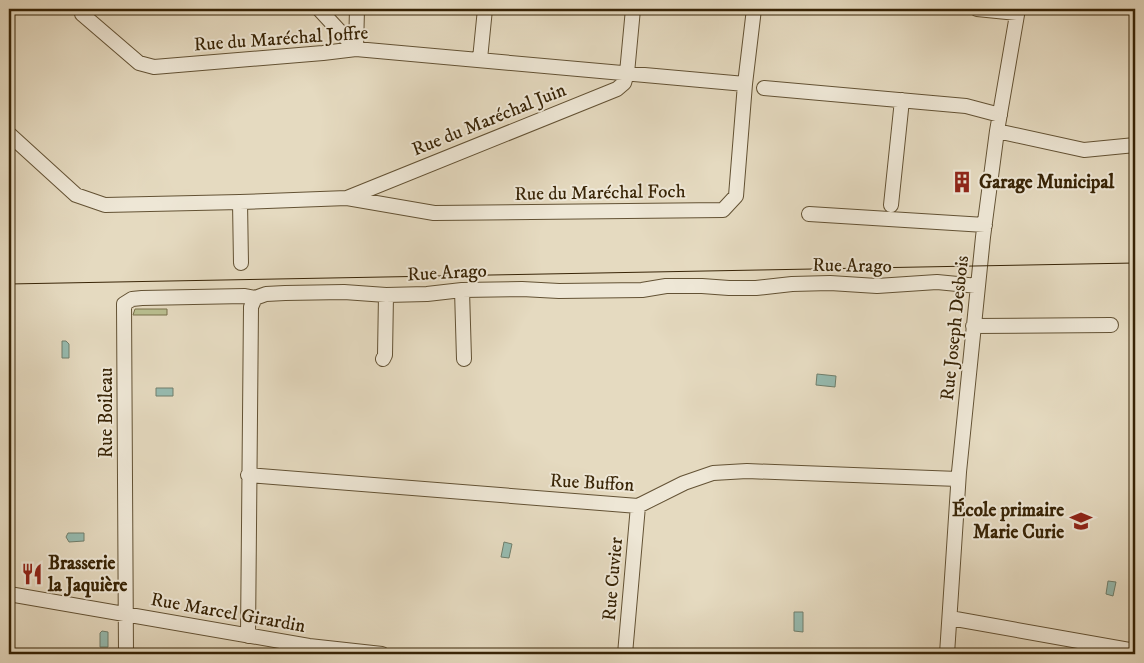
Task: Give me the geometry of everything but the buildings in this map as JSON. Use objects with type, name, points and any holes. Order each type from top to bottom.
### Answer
[{"type":"street","name":"Rue du Maréchal Joffre","points":[[86,9],[82,14],[139,63],[154,67],[356,49],[627,73]]},
{"type":"street","points":[[318,9],[356,49]]},
{"type":"street","points":[[356,49],[357,9]]},
{"type":"street","points":[[480,59],[486,9]]},
{"type":"street","points":[[633,9],[627,73],[745,84]]},
{"type":"street","name":"Rue du Maréchal Foch","points":[[347,198],[434,213],[723,210],[736,196],[745,84],[754,9]]},
{"type":"street","points":[[977,9],[1018,11]]},
{"type":"street","name":"Rue Joseph Desbois","points":[[947,654],[958,479],[973,326],[997,131],[1018,11]]},
{"type":"street","name":"Rue du Maréchal Juin","points":[[9,134],[76,195],[105,205],[347,198],[617,89],[624,83],[627,73]]},
{"type":"street","points":[[764,88],[966,106],[1000,115]]},
{"type":"street","points":[[891,205],[902,100]]},
{"type":"street","points":[[997,131],[1084,150],[1135,145]]},
{"type":"street","points":[[240,202],[241,263]]},
{"type":"street","points":[[808,214],[985,225]]},
{"type":"street","name":"Rue Arago","points":[[255,298],[266,294],[344,292],[386,295],[427,294],[462,290],[522,289],[567,291],[642,290],[666,286],[756,288],[792,284],[830,283],[877,286],[937,282],[978,286]]},
{"type":"street","points":[[462,290],[464,359]]},
{"type":"street","points":[[383,358],[385,355],[386,295]]},
{"type":"street","name":"Rue Boileau","points":[[126,654],[124,304],[132,299],[142,298],[245,296],[255,298]]},
{"type":"street","points":[[248,636],[251,307],[255,298]]},
{"type":"street","points":[[973,326],[1111,325]]},
{"type":"street","name":"Rue Buffon","points":[[248,475],[638,506],[684,483],[713,473],[747,471],[958,479]]},
{"type":"street","name":"Rue Cuvier","points":[[625,654],[638,506]]},
{"type":"street","name":"Rue Marcel Girardin","points":[[9,594],[248,636],[309,650],[382,654]]},
{"type":"street","points":[[950,618],[1135,651]]},
{"type":"green space","points":[[135,309],[167,309],[167,315],[133,315]]},
{"type":"water","points":[[62,341],[66,341],[69,344],[69,358],[62,358]]},
{"type":"water","points":[[817,374],[836,376],[835,387],[816,385]]},
{"type":"water","points":[[156,388],[173,388],[173,396],[156,396]]},
{"type":"water","points":[[68,533],[84,533],[84,541],[69,542],[66,537]]},
{"type":"water","points":[[504,542],[512,544],[509,558],[501,557]]},
{"type":"water","points":[[1108,581],[1116,582],[1113,596],[1106,594]]},
{"type":"water","points":[[794,612],[803,612],[803,632],[794,631]]},
{"type":"water","points":[[102,631],[108,632],[108,647],[100,647],[100,633]]},
{"type":"tram line","points":[[9,284],[1135,263]]},
{"type":"place","name":"Garage Municipal","points":[[962,182]]},
{"type":"place","name":"École primaire Marie Curie","points":[[1081,521]]},
{"type":"place","name":"Brasserie la Jaquière","points":[[32,574]]}]
